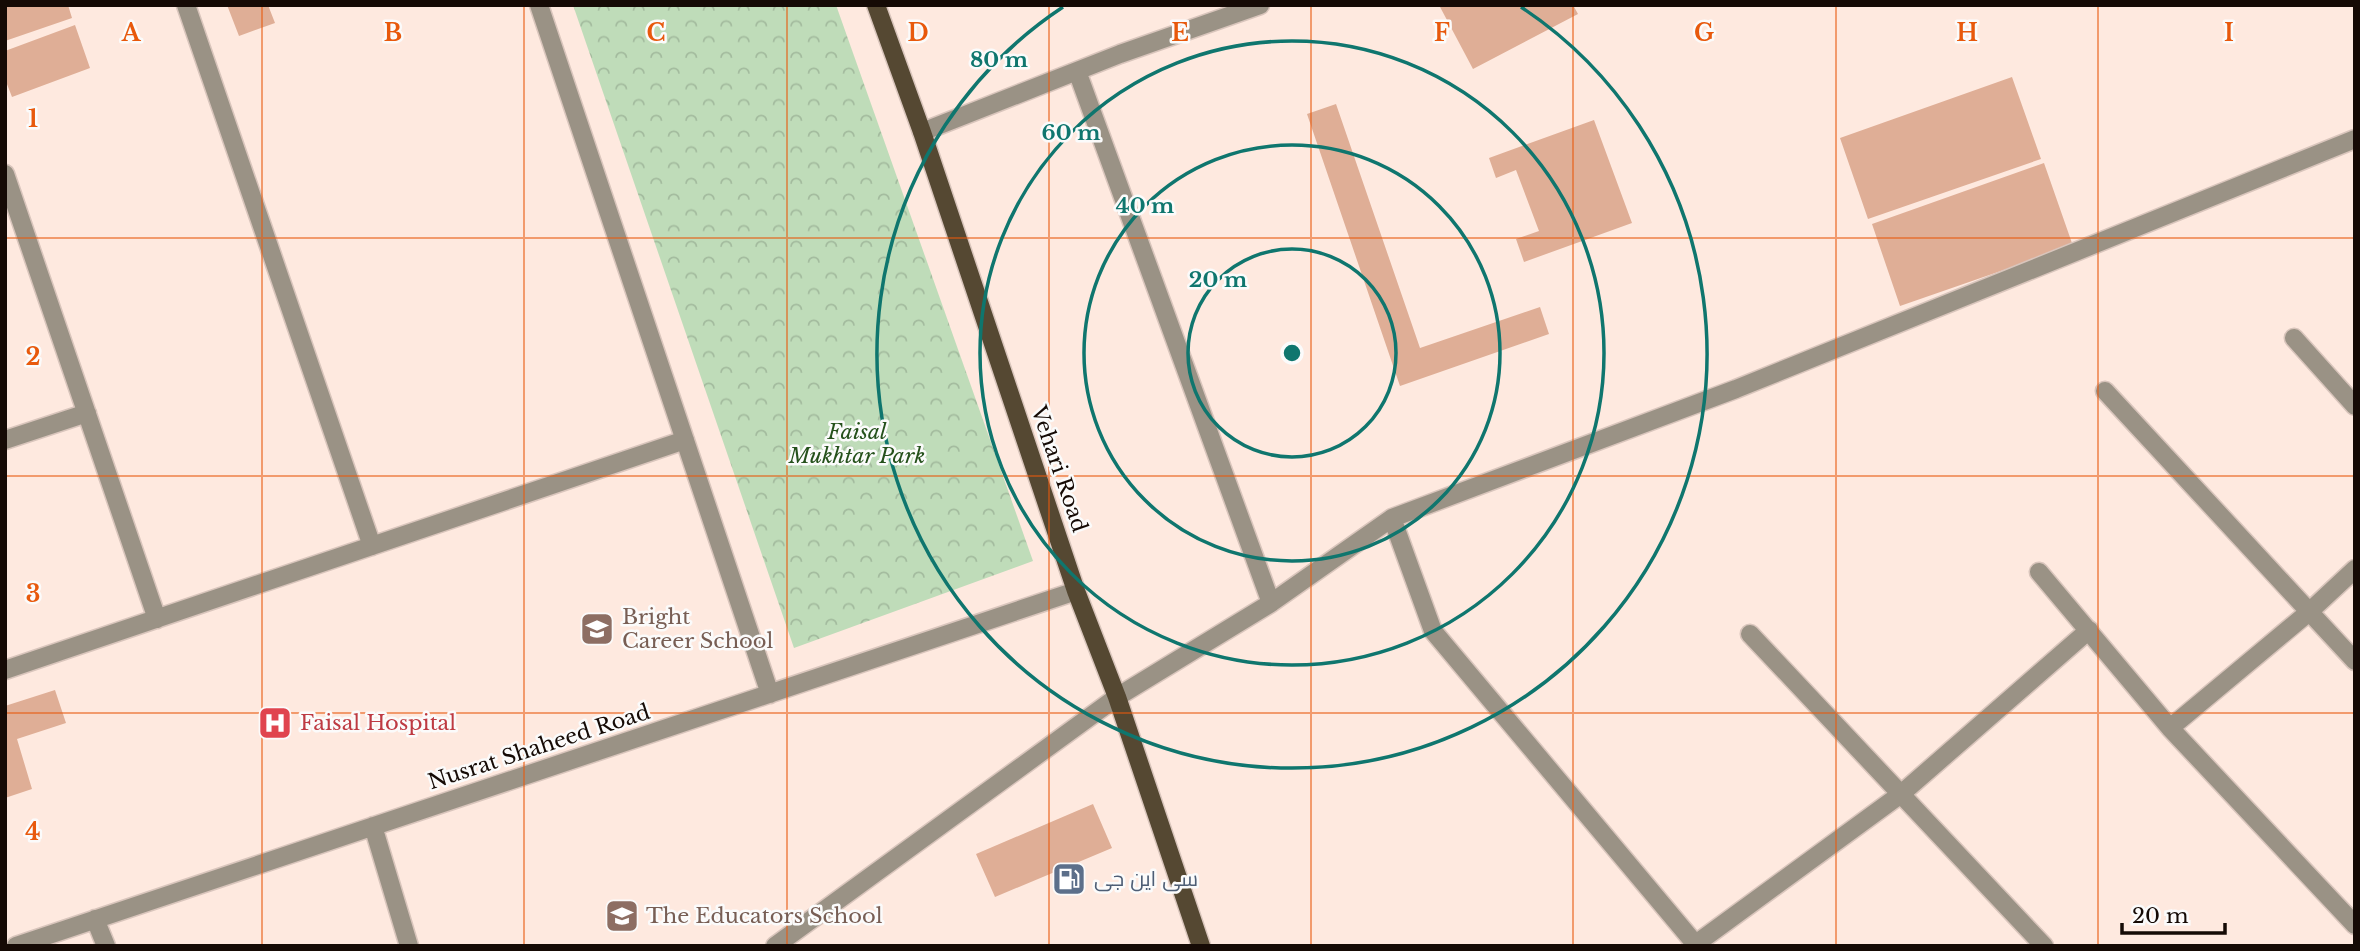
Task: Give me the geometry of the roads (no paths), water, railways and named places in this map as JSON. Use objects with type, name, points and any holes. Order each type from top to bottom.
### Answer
[{"type":"main road","name":"Vehari Road","points":[[876,5],[922,132],[1076,591],[1117,697],[1201,946]]},
{"type":"street","points":[[186,5],[372,546]]},
{"type":"street","points":[[539,5],[770,694]]},
{"type":"street","points":[[922,132],[1077,71],[1259,5]]},
{"type":"street","points":[[1077,71],[1271,603]]},
{"type":"street","points":[[775,946],[1117,697],[1271,603],[1392,518],[1736,388],[2355,139]]},
{"type":"street","points":[[5,174],[9,195],[157,619]]},
{"type":"street","points":[[2294,338],[2355,406]]},
{"type":"street","points":[[2105,391],[2355,661]]},
{"type":"street","points":[[5,440],[87,413]]},
{"type":"street","points":[[5,670],[685,440]]},
{"type":"street","points":[[1392,518],[1433,631],[1695,945],[1901,794],[2089,631]]},
{"type":"street","points":[[2170,727],[2309,612],[2355,569]]},
{"type":"street","points":[[2039,572],[2170,727],[2355,925]]},
{"type":"street","name":"Nusrat Shaheed Road","points":[[16,946],[1076,591]]},
{"type":"street","points":[[1750,634],[2044,946]]},
{"type":"street","points":[[373,826],[409,946]]},
{"type":"street","points":[[95,919],[106,946]]},
{"type":"place","name":"Bright Career School","points":[[597,629]]},
{"type":"place","name":"Faisal Hospital","points":[[275,723]]},
{"type":"place","name":"سی این جی","points":[[1069,879]]},
{"type":"place","name":"The Educators School","points":[[622,916]]},
{"type":"park label","name":"Faisal Mukhtar Park","points":[[857,444]]}]
